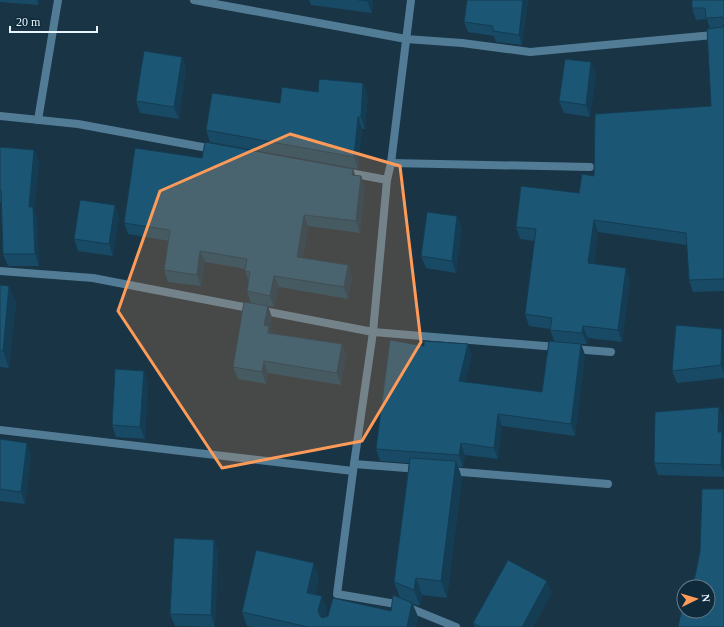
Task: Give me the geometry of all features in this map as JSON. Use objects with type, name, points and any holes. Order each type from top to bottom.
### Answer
[{"type":"street","points":[[38,120],[58,0]]},
{"type":"street","points":[[194,0],[406,39],[462,43],[530,52],[724,34]]},
{"type":"street","points":[[411,0],[391,162],[387,180],[373,332],[353,467],[337,598],[402,605],[456,627]]},
{"type":"street","points":[[0,116],[78,124],[225,151]]},
{"type":"street","points":[[391,162],[590,167]]},
{"type":"street","points":[[333,170],[387,180]]},
{"type":"street","points":[[0,271],[93,278],[373,332],[611,352]]},
{"type":"street","points":[[0,430],[353,467],[425,469]]},
{"type":"street","points":[[441,471],[608,484]]},
{"type":"highlighted area","points":[[290,134],[400,166],[421,342],[362,441],[222,468],[118,311],[160,191]]},
{"type":"building","points":[[467,0],[523,0],[519,35],[493,31],[493,26],[464,22]]},
{"type":"building","points":[[692,0],[724,0],[724,20],[722,17],[706,18],[705,8],[692,8]]},
{"type":"building","points":[[724,24],[724,279],[689,280],[686,233],[594,220],[588,263],[626,268],[618,330],[583,326],[582,333],[550,330],[552,318],[525,314],[536,229],[516,227],[521,186],[579,193],[582,174],[594,176],[595,114],[711,106],[707,29],[723,27]]},
{"type":"building","points":[[144,51],[182,57],[174,107],[136,101]]},
{"type":"building","points":[[565,59],[591,62],[586,105],[559,101]]},
{"type":"building","points":[[319,79],[363,83],[361,117],[358,117],[354,157],[206,130],[212,93],[280,103],[282,87],[318,92]]},
{"type":"building","points":[[205,142],[353,169],[352,175],[361,176],[356,221],[304,215],[297,257],[348,265],[344,287],[274,276],[270,296],[247,291],[250,272],[245,271],[247,259],[200,251],[197,275],[164,270],[170,230],[124,223],[135,148],[202,158]]},
{"type":"building","points":[[0,147],[34,150],[29,207],[33,207],[35,254],[3,254],[0,190]]},
{"type":"building","points":[[80,200],[115,205],[109,244],[74,239]]},
{"type":"building","points":[[427,212],[457,216],[452,261],[421,256]]},
{"type":"building","points":[[0,285],[9,286],[3,351],[0,351]]},
{"type":"building","points":[[244,302],[268,306],[264,325],[269,326],[268,333],[342,344],[337,373],[264,361],[262,372],[233,367]]},
{"type":"building","points":[[676,325],[722,329],[721,365],[672,371]]},
{"type":"building","points":[[390,340],[424,346],[424,341],[468,344],[459,381],[542,392],[549,341],[581,344],[571,424],[498,414],[494,448],[461,443],[459,455],[376,449]]},
{"type":"building","points":[[115,369],[144,371],[140,427],[112,425]]},
{"type":"building","points":[[719,407],[718,432],[722,432],[721,465],[654,463],[655,412]]},
{"type":"building","points":[[0,439],[27,443],[21,492],[0,489]]},
{"type":"building","points":[[410,458],[456,461],[441,581],[416,578],[414,590],[394,582]]},
{"type":"building","points":[[702,489],[724,489],[724,627],[678,627],[680,619],[716,619],[716,579],[694,579],[700,552]]},
{"type":"building","points":[[174,538],[214,540],[211,615],[170,614]]},
{"type":"building","points":[[256,550],[314,563],[307,593],[322,596],[318,611],[322,618],[328,616],[333,598],[391,611],[393,595],[412,603],[407,627],[308,627],[242,612]]},
{"type":"building","points":[[508,560],[547,581],[522,627],[481,627],[473,623]]}]
